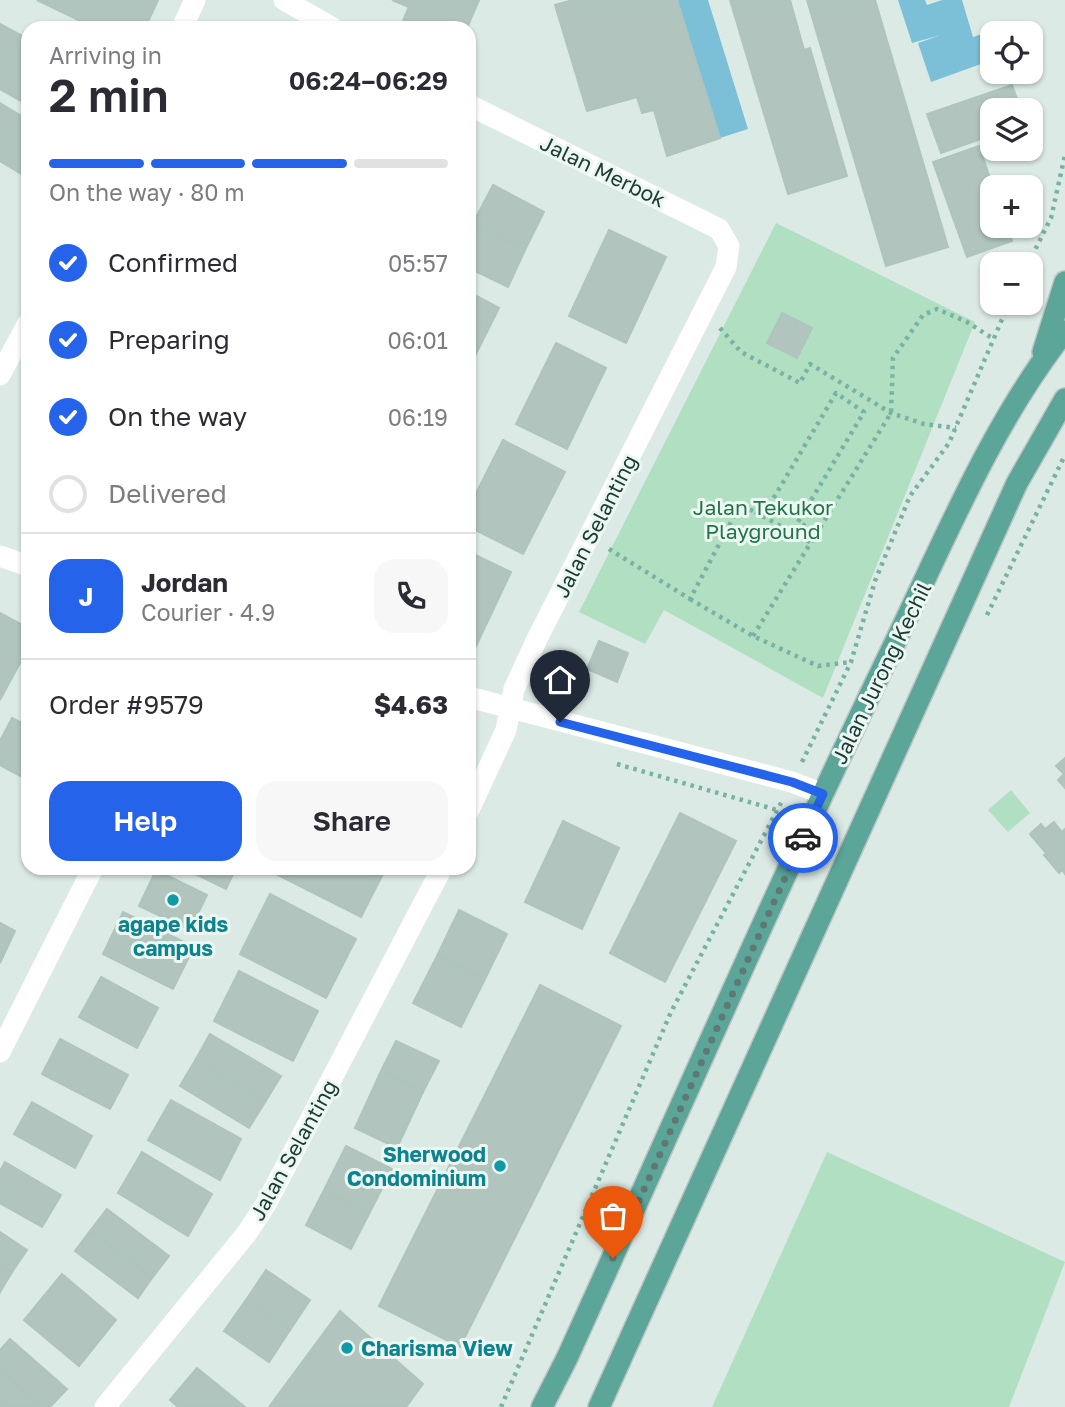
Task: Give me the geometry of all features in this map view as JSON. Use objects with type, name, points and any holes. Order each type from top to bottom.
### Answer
[{"type":"main road","points":[[1039,364],[1065,282]]},
{"type":"main road","name":"Jalan Jurong Kechil","points":[[542,1407],[573,1346],[823,794],[951,527],[1039,364],[1065,331]]},
{"type":"main road","name":"Jalan Jurong Kechil","points":[[599,1407],[1017,483],[1061,408]]},
{"type":"street","points":[[185,21],[195,0]]},
{"type":"street","points":[[284,0],[321,21]]},
{"type":"street","name":"Jalan Merbok","points":[[476,108],[719,229],[729,246]]},
{"type":"street","name":"Jalan Selanting","points":[[476,795],[506,730],[514,690],[537,639],[726,267],[729,246]]},
{"type":"street","points":[[0,375],[21,336]]},
{"type":"street","points":[[0,556],[21,564]]},
{"type":"street","points":[[476,699],[792,782],[823,794]]},
{"type":"street","points":[[0,1052],[89,875]]},
{"type":"street","name":"Jalan Selanting","points":[[105,1407],[247,1233],[266,1204],[438,875]]},
{"type":"path","points":[[1034,252],[1051,218],[1065,155]]},
{"type":"path","points":[[703,309],[741,352],[800,383],[810,364],[891,413],[924,424],[956,428]]},
{"type":"path","points":[[753,636],[891,413],[893,358],[923,315],[937,309],[967,322],[992,338]]},
{"type":"path","points":[[502,1407],[671,1012],[792,782],[851,662],[875,581],[910,496],[949,443],[1003,315]]},
{"type":"path","points":[[755,512],[763,501],[770,504],[836,393],[864,412],[798,522],[816,532]]},
{"type":"path","points":[[982,625],[1065,456]]},
{"type":"path","points":[[690,599],[740,505],[810,542]]},
{"type":"path","points":[[589,536],[753,636],[818,666],[851,662]]},
{"type":"path","points":[[607,761],[777,810]]},
{"type":"green space","name":"Jalan Tekukor Playground","points":[[776,223],[975,322],[823,698],[664,610],[645,644],[579,612]]},
{"type":"green space","points":[[1011,790],[1030,813],[1008,832],[988,810]]},
{"type":"green space","points":[[827,1152],[1065,1262],[1009,1407],[712,1407]]},
{"type":"water","points":[[677,0],[708,0],[748,129],[720,138]]},
{"type":"water","points":[[898,0],[925,0],[927,5],[942,0],[962,0],[973,37],[980,35],[980,64],[931,82],[918,43],[941,35],[912,43]]},
{"type":"building","points":[[37,0],[158,0],[148,21],[80,21]]},
{"type":"building","points":[[392,0],[479,0],[470,21],[403,21],[409,7]]},
{"type":"building","points":[[573,0],[677,0],[720,138],[667,156],[654,110],[642,113],[637,97],[587,111],[555,5]]},
{"type":"building","points":[[730,0],[790,0],[804,50],[810,48],[847,176],[788,194]]},
{"type":"building","points":[[807,0],[875,0],[948,247],[886,266]]},
{"type":"building","points":[[0,24],[21,35],[21,101],[0,89]]},
{"type":"building","points":[[1012,85],[1017,98],[980,98],[980,139],[941,153],[927,114]]},
{"type":"building","points":[[0,103],[21,116],[21,174],[0,161]]},
{"type":"building","points":[[979,146],[980,161],[984,161],[989,175],[980,175],[980,238],[1011,238],[1012,241],[967,257],[933,162]]},
{"type":"building","points":[[493,185],[544,212],[525,250],[476,225],[476,217]]},
{"type":"building","points":[[476,225],[525,250],[508,287],[476,271]]},
{"type":"building","points":[[609,230],[666,257],[626,343],[569,316]]},
{"type":"building","points":[[476,296],[499,308],[479,348],[476,346]]},
{"type":"building","points":[[782,313],[812,328],[797,358],[767,343]]},
{"type":"building","points":[[556,343],[606,368],[567,449],[516,424]]},
{"type":"building","points":[[503,440],[565,472],[523,554],[476,530],[476,493]]},
{"type":"building","points":[[476,555],[511,572],[476,646]]},
{"type":"building","points":[[0,613],[21,624],[21,661],[0,700]]},
{"type":"building","points":[[599,641],[628,653],[617,682],[587,669]]},
{"type":"building","points":[[12,718],[21,722],[21,776],[0,765],[0,741]]},
{"type":"building","points":[[1065,758],[1065,788],[1058,780],[1064,774],[1056,766]]},
{"type":"building","points":[[680,813],[736,841],[665,982],[610,953]]},
{"type":"building","points":[[563,821],[619,848],[582,929],[525,902]]},
{"type":"building","points":[[1054,822],[1062,832],[1065,829],[1065,874],[1062,870],[1059,873],[1030,834],[1041,824],[1045,829]]},
{"type":"building","name":"agape kids campus","points":[[154,875],[166,875],[207,895],[190,930],[139,906]]},
{"type":"building","points":[[197,875],[233,875],[226,889]]},
{"type":"building","points":[[278,875],[382,875],[361,917]]},
{"type":"building","points":[[270,894],[356,939],[326,998],[240,954]]},
{"type":"building","points":[[459,910],[507,934],[485,979],[437,956]]},
{"type":"building","points":[[123,912],[194,947],[173,989],[103,954]]},
{"type":"building","points":[[0,923],[15,931],[0,963]]},
{"type":"building","points":[[437,956],[485,979],[461,1027],[413,1003]]},
{"type":"building","points":[[239,971],[318,1011],[293,1061],[214,1021]]},
{"type":"building","points":[[101,977],[158,1008],[137,1048],[79,1017]]},
{"type":"building","name":"Sherwood Condominium","points":[[540,985],[621,1026],[460,1347],[379,1306]]},
{"type":"building","points":[[210,1034],[281,1076],[265,1102],[196,1059]]},
{"type":"building","points":[[60,1039],[128,1075],[110,1109],[42,1074]]},
{"type":"building","points":[[396,1041],[439,1061],[423,1092],[381,1071]]},
{"type":"building","points":[[196,1059],[265,1102],[249,1128],[180,1086]]},
{"type":"building","points":[[381,1071],[423,1092],[397,1148],[355,1128]]},
{"type":"building","points":[[171,1100],[241,1139],[220,1180],[148,1140]]},
{"type":"building","points":[[32,1102],[92,1136],[75,1168],[14,1134]]},
{"type":"building","points":[[346,1146],[392,1169],[369,1214],[324,1190]]},
{"type":"building","points":[[142,1152],[212,1194],[188,1236],[118,1193]]},
{"type":"building","points":[[5,1162],[61,1195],[42,1227],[0,1203],[0,1171]]},
{"type":"building","points":[[324,1190],[369,1214],[351,1249],[306,1225]]},
{"type":"building","points":[[107,1209],[169,1256],[152,1278],[90,1231]]},
{"type":"building","points":[[90,1231],[152,1278],[138,1298],[75,1251]]},
{"type":"building","points":[[0,1232],[27,1250],[12,1272],[0,1264]]},
{"type":"building","points":[[0,1264],[12,1272],[0,1292]]},
{"type":"building","points":[[266,1270],[310,1300],[290,1330],[246,1300]]},
{"type":"building","points":[[62,1274],[116,1320],[79,1366],[24,1320]]},
{"type":"building","points":[[246,1300],[290,1330],[269,1362],[224,1331]]},
{"type":"building","name":"Charisma View","points":[[340,1311],[423,1384],[406,1407],[269,1407]]},
{"type":"building","points":[[10,1339],[67,1389],[50,1407],[41,1407],[0,1369],[0,1350]]},
{"type":"building","points":[[197,1368],[245,1407],[178,1407],[170,1400]]},
{"type":"building","points":[[0,1369],[41,1407],[0,1407]]},
{"type":"way so far","points":[[613,1258],[803,838]]},
{"type":"place","name":"agape kids campus","points":[[173,900]]},
{"type":"place","name":"Sherwood Condominium","points":[[500,1166]]},
{"type":"place","name":"Charisma View","points":[[347,1348]]},
{"type":"route","points":[[560,722],[792,782],[823,794],[803,838]]}]
